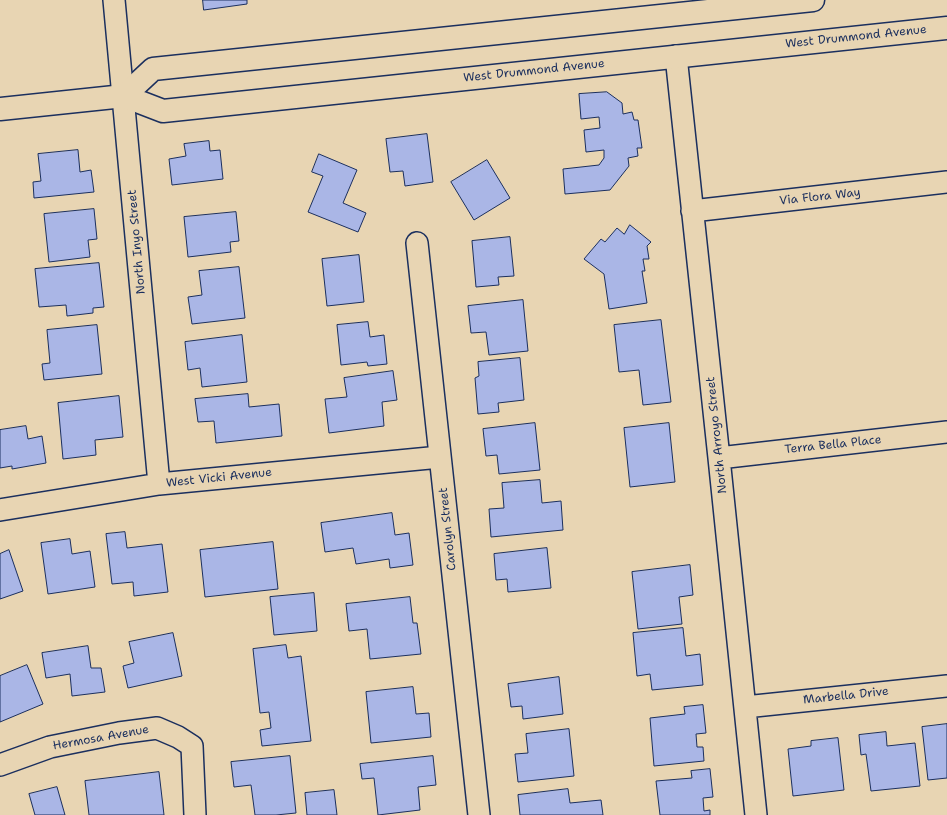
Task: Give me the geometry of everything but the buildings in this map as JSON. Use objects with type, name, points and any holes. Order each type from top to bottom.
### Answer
[{"type":"street","name":"North Inyo Street","points":[[114,0],[159,484]]},
{"type":"street","points":[[124,96],[153,69],[813,0]]},
{"type":"street","name":"West Drummond Avenue","points":[[0,109],[124,96],[163,111],[947,28]]},
{"type":"street","name":"North Arroyo Street","points":[[676,56],[756,815]]},
{"type":"street","name":"Via Flora Way","points":[[692,211],[947,182]]},
{"type":"street","name":"Carolyn Street","points":[[416,243],[479,815]]},
{"type":"street","name":"Terra Bella Place","points":[[719,458],[947,432]]},
{"type":"street","name":"West Vicki Avenue","points":[[0,510],[159,484],[440,457]]},
{"type":"street","name":"Marbella Drive","points":[[745,707],[947,686]]},
{"type":"street","name":"Hermosa Avenue","points":[[0,765],[50,747],[119,733],[157,728],[178,737],[192,746],[194,809]]}]
